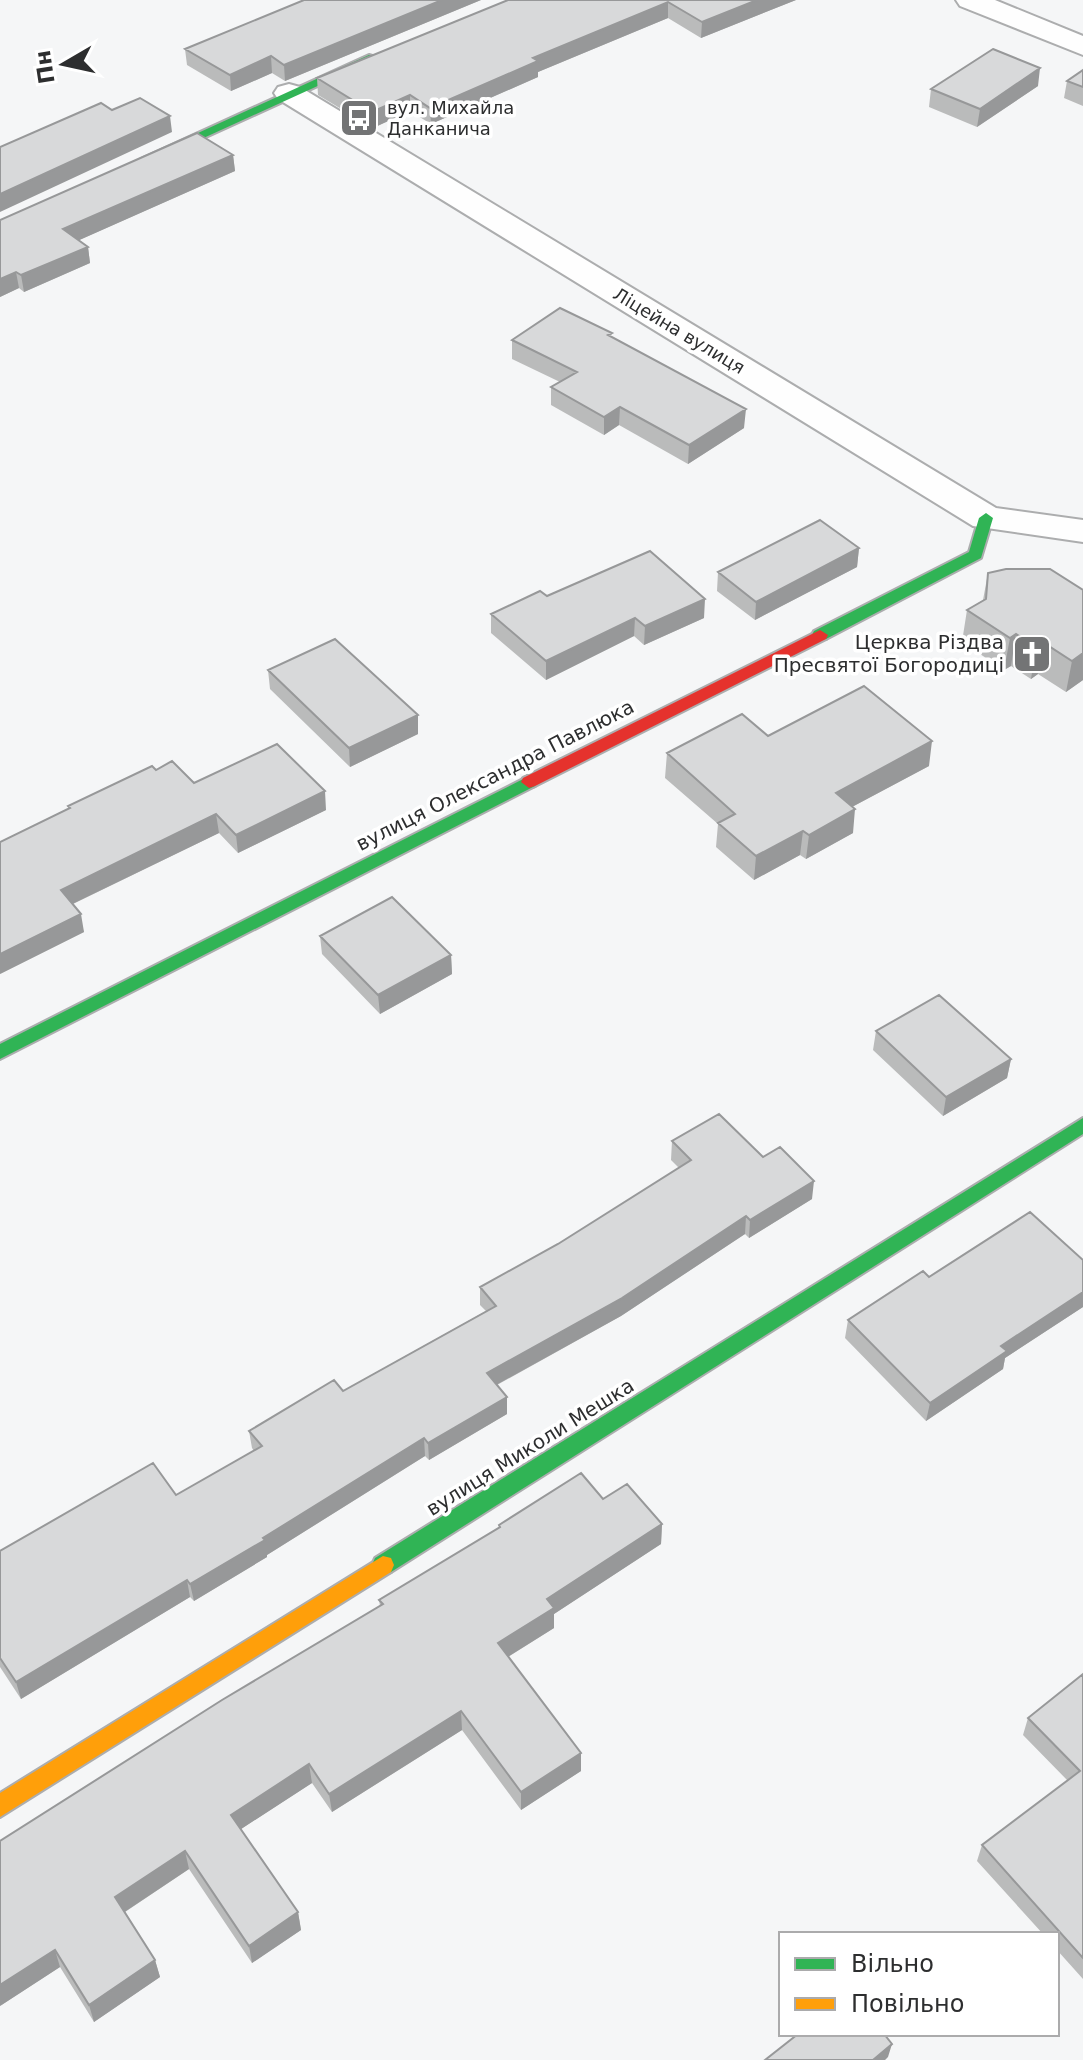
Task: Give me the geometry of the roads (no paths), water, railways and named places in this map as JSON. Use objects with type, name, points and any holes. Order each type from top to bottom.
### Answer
[{"type":"street","points":[[970,0],[1083,46]]},
{"type":"street","points":[[130,167],[289,93],[388,52]]},
{"type":"street","name":"Ліцейна вулиця","points":[[289,93],[986,518],[1083,531]]},
{"type":"street","name":"вулиця Олександра Павлюка","points":[[0,1052],[976,555],[986,518]]},
{"type":"street","name":"вулиця Миколи Мешка","points":[[0,1806],[1083,1125]]},
{"type":"place","name":"вул. Михайла Данканича","points":[[359,118]]},
{"type":"place","name":"Церква Різдва Пресвятої Богородиці","points":[[1032,654]]}]
